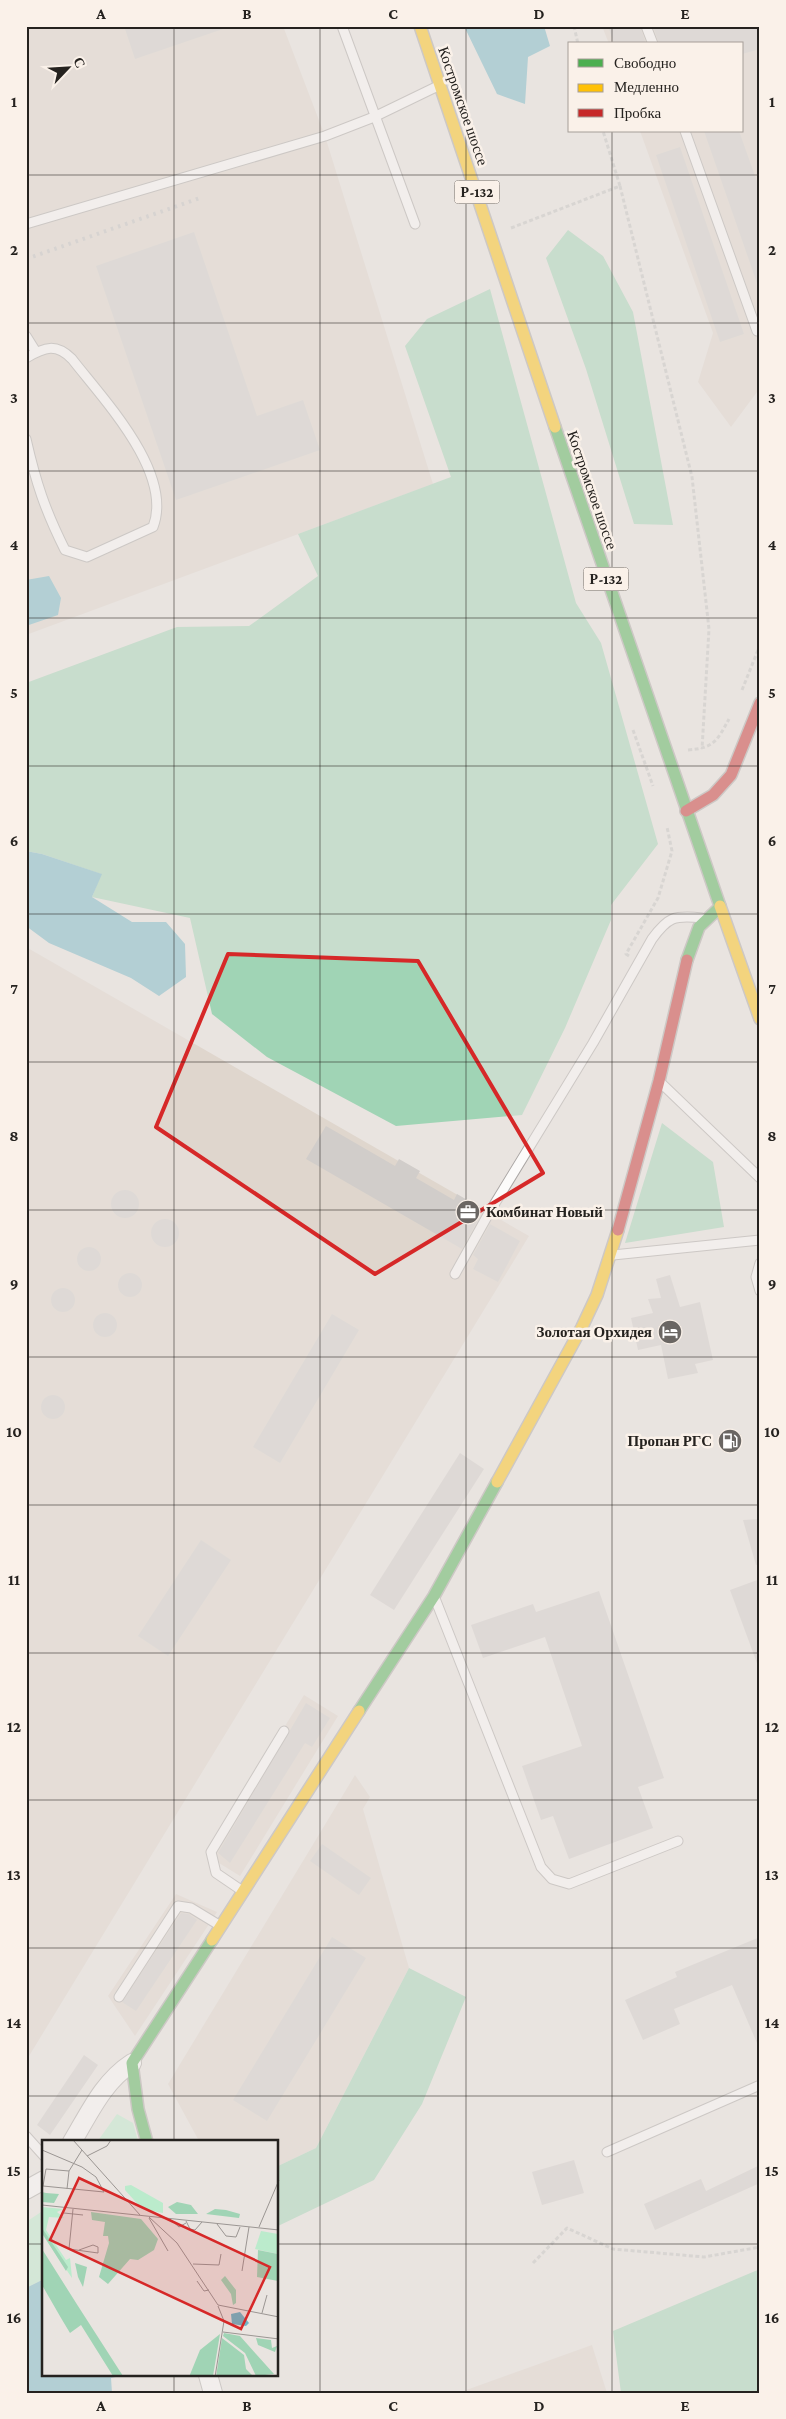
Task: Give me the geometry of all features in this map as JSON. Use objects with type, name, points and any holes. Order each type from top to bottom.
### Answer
[{"type":"main road","name":"Костромское шоссе","points":[[420,26],[537,376],[686,811],[760,1019]]},
{"type":"main road","points":[[686,811],[713,795],[731,775],[760,703]]},
{"type":"main road","points":[[146,2140],[138,2108],[132,2063],[434,1596],[563,1365],[597,1295],[629,1196],[693,938],[707,919],[720,908]]},
{"type":"street","points":[[73,2140],[106,2084],[117,2073],[132,2063]]},
{"type":"street","points":[[26,2190],[42,2181]]},
{"type":"street","points":[[208,2376],[213,2393]]},
{"type":"lane","points":[[342,26],[415,224]]},
{"type":"lane","points":[[646,26],[652,42]]},
{"type":"lane","points":[[26,224],[324,136],[374,117],[440,84]]},
{"type":"lane","points":[[685,132],[757,331],[760,327]]},
{"type":"lane","points":[[26,336],[36,352]]},
{"type":"lane","points":[[26,358],[36,352],[55,347],[62,349],[72,359],[138,446],[150,470],[157,500],[158,515],[152,527],[87,557],[65,550],[47,515],[38,489],[26,439]]},
{"type":"lane","points":[[455,1274],[489,1213],[593,1043],[637,961],[662,925],[680,916],[707,919]]},
{"type":"lane","points":[[659,1081],[760,1178]]},
{"type":"lane","points":[[610,1255],[760,1240]]},
{"type":"lane","points":[[760,1263],[756,1277],[760,1292]]},
{"type":"lane","points":[[434,1596],[540,1866],[552,1879],[569,1884],[678,1841]]},
{"type":"lane","points":[[243,1892],[216,1873],[211,1852],[284,1731]]},
{"type":"lane","points":[[118,1997],[178,1906],[191,1908],[222,1926]]},
{"type":"lane","points":[[607,2152],[760,2086]]},
{"type":"lane","points":[[26,2136],[42,2154]]},
{"type":"path","points":[[574,26],[578,42]]},
{"type":"path","points":[[603,132],[620,186],[692,478],[709,629],[702,749]]},
{"type":"path","points":[[508,230],[620,186]]},
{"type":"path","points":[[742,690],[760,645]]},
{"type":"path","points":[[681,746],[688,750],[702,749],[718,737],[730,716]]},
{"type":"path","points":[[633,730],[655,793]]},
{"type":"path","points":[[637,961],[626,954],[658,898],[672,851],[665,820]]},
{"type":"path","points":[[533,2263],[567,2228],[613,2249],[704,2257],[760,2247]]},
{"type":"highlighted area","points":[[228,954],[418,961],[543,1173],[375,1274],[156,1127]]},
{"type":"shaded area","points":[[26,26],[283,26],[325,136],[433,484],[26,635]]},
{"type":"shaded area","points":[[602,26],[760,26],[760,388],[731,427],[698,382],[713,333],[640,132],[744,132],[744,42],[608,42]]},
{"type":"shaded area","points":[[26,947],[529,1236],[26,2061]]},
{"type":"shaded area","points":[[304,1695],[338,1716],[240,1876],[206,1855]]},
{"type":"shaded area","points":[[355,1775],[370,1797],[363,1809],[409,1968],[316,2148],[279,2166],[279,2140],[198,2140],[168,2084]]},
{"type":"shaded area","points":[[176,1894],[217,1912],[135,2036],[108,1996]]},
{"type":"shaded area","points":[[592,2345],[607,2393],[458,2393]]},
{"type":"green space","points":[[568,230],[603,256],[633,312],[673,525],[634,524],[586,369],[546,258]]},
{"type":"green space","points":[[490,289],[576,603],[601,643],[658,844],[611,905],[611,920],[565,1028],[522,1115],[396,1126],[267,1057],[212,1014],[190,918],[92,897],[101,874],[42,854],[26,851],[26,683],[177,627],[249,626],[318,576],[298,534],[451,477],[405,346],[427,319]]},
{"type":"green space","points":[[662,1123],[713,1162],[724,1227],[625,1243]]},
{"type":"green space","points":[[409,1968],[466,1997],[422,2104],[374,2180],[279,2226],[279,2166],[316,2148]]},
{"type":"green space","points":[[117,2114],[133,2123],[138,2140],[98,2140]]},
{"type":"green space","points":[[42,2211],[42,2280],[26,2288],[26,2222]]},
{"type":"green space","points":[[760,2269],[760,2393],[621,2393],[613,2331]]},
{"type":"water","points":[[464,26],[544,26],[550,46],[528,57],[525,104],[497,94]]},
{"type":"water","points":[[49,576],[61,598],[58,615],[26,626],[26,580]]},
{"type":"water","points":[[26,851],[42,854],[102,874],[92,897],[132,922],[166,922],[185,944],[186,977],[159,996],[131,978],[49,943],[26,926]]},
{"type":"water","points":[[42,2280],[42,2376],[120,2376],[111,2378],[112,2393],[26,2393],[26,2288]]},
{"type":"building","points":[[124,26],[223,26],[223,29],[135,59]]},
{"type":"building","points":[[608,26],[640,26],[645,42],[613,42]]},
{"type":"building","points":[[653,26],[760,26],[760,49],[744,53],[744,42],[658,42]]},
{"type":"building","points":[[704,132],[739,132],[760,190],[760,286],[758,286]]},
{"type":"building","points":[[680,147],[744,334],[720,342],[656,155]]},
{"type":"building","points":[[194,232],[257,416],[303,400],[320,450],[176,500],[96,266]]},
{"type":"building","points":[[326,1126],[395,1166],[399,1159],[420,1171],[416,1178],[454,1200],[457,1194],[481,1208],[476,1217],[479,1218],[462,1249],[306,1159]]},
{"type":"building","points":[[125,1190],[135,1194],[139,1204],[135,1214],[125,1218],[115,1214],[111,1204],[115,1194]]},
{"type":"building","points":[[165,1219],[175,1223],[179,1233],[175,1243],[165,1247],[155,1243],[151,1233],[155,1223]]},
{"type":"building","points":[[490,1224],[520,1241],[498,1282],[473,1269],[478,1259],[473,1255]]},
{"type":"building","points":[[89,1247],[97,1251],[101,1259],[97,1267],[89,1271],[81,1267],[77,1259],[81,1251]]},
{"type":"building","points":[[130,1273],[138,1277],[142,1285],[138,1293],[130,1297],[122,1293],[118,1285],[122,1277]]},
{"type":"building","name":"Золотая Орхидея","points":[[670,1275],[680,1307],[700,1302],[713,1360],[695,1364],[698,1373],[668,1379],[661,1345],[638,1350],[631,1318],[653,1313],[648,1299],[661,1298],[656,1279]]},
{"type":"building","points":[[63,1288],[71,1292],[75,1300],[71,1308],[63,1312],[55,1308],[51,1300],[55,1292]]},
{"type":"building","points":[[105,1313],[113,1317],[117,1325],[113,1333],[105,1337],[97,1333],[93,1325],[97,1317]]},
{"type":"building","points":[[332,1314],[359,1330],[280,1463],[253,1447]]},
{"type":"building","points":[[53,1395],[61,1399],[65,1407],[61,1415],[53,1419],[45,1415],[41,1407],[45,1399]]},
{"type":"building","points":[[460,1453],[484,1469],[394,1610],[370,1595]]},
{"type":"building","points":[[760,1519],[760,1564],[756,1565],[743,1520]]},
{"type":"building","points":[[201,1540],[231,1560],[168,1656],[138,1636]]},
{"type":"building","points":[[760,1579],[760,1665],[758,1666],[730,1590]]},
{"type":"building","points":[[599,1591],[664,1778],[638,1787],[653,1828],[569,1859],[553,1816],[541,1820],[522,1766],[582,1746],[545,1637],[483,1658],[471,1625],[533,1604],[536,1612]]},
{"type":"building","points":[[306,1703],[330,1718],[312,1747],[305,1743],[230,1863],[218,1853]]},
{"type":"building","points":[[322,1844],[371,1878],[359,1895],[310,1861]]},
{"type":"building","points":[[181,1913],[189,1914],[197,1920],[136,2011],[122,2002]]},
{"type":"building","points":[[332,1937],[366,1958],[267,2121],[233,2100]]},
{"type":"building","points":[[760,1937],[760,2050],[732,1985],[674,2009],[680,2024],[643,2040],[625,2000],[677,1977],[675,1972]]},
{"type":"building","points":[[84,2055],[98,2065],[50,2135],[37,2125]]},
{"type":"building","points":[[574,2160],[584,2193],[542,2205],[532,2172]]},
{"type":"building","points":[[760,2165],[760,2183],[655,2230],[644,2204],[701,2179],[706,2191]]},
{"type":"railway","points":[[26,259],[200,198]]},
{"type":"traffic: fast","points":[[555,427],[720,906]]},
{"type":"traffic: fast","points":[[687,960],[699,927],[720,907]]},
{"type":"traffic: fast","points":[[359,1711],[434,1596],[497,1482]]},
{"type":"traffic: fast","points":[[146,2140],[138,2109],[132,2063],[212,1940]]},
{"type":"traffic: slow","points":[[420,26],[555,427]]},
{"type":"traffic: slow","points":[[720,906],[760,1019]]},
{"type":"traffic: slow","points":[[497,1482],[582,1327],[597,1295],[618,1230]]},
{"type":"traffic: slow","points":[[212,1940],[359,1711]]},
{"type":"traffic: jam","points":[[686,811],[713,795],[731,775],[760,703]]},
{"type":"traffic: jam","points":[[618,1230],[659,1081],[687,960]]},
{"type":"place","name":"Комбинат Новый","points":[[468,1212]]},
{"type":"place","name":"Золотая Орхидея","points":[[670,1332]]},
{"type":"place","name":"Пропан РГС","points":[[730,1441]]}]
